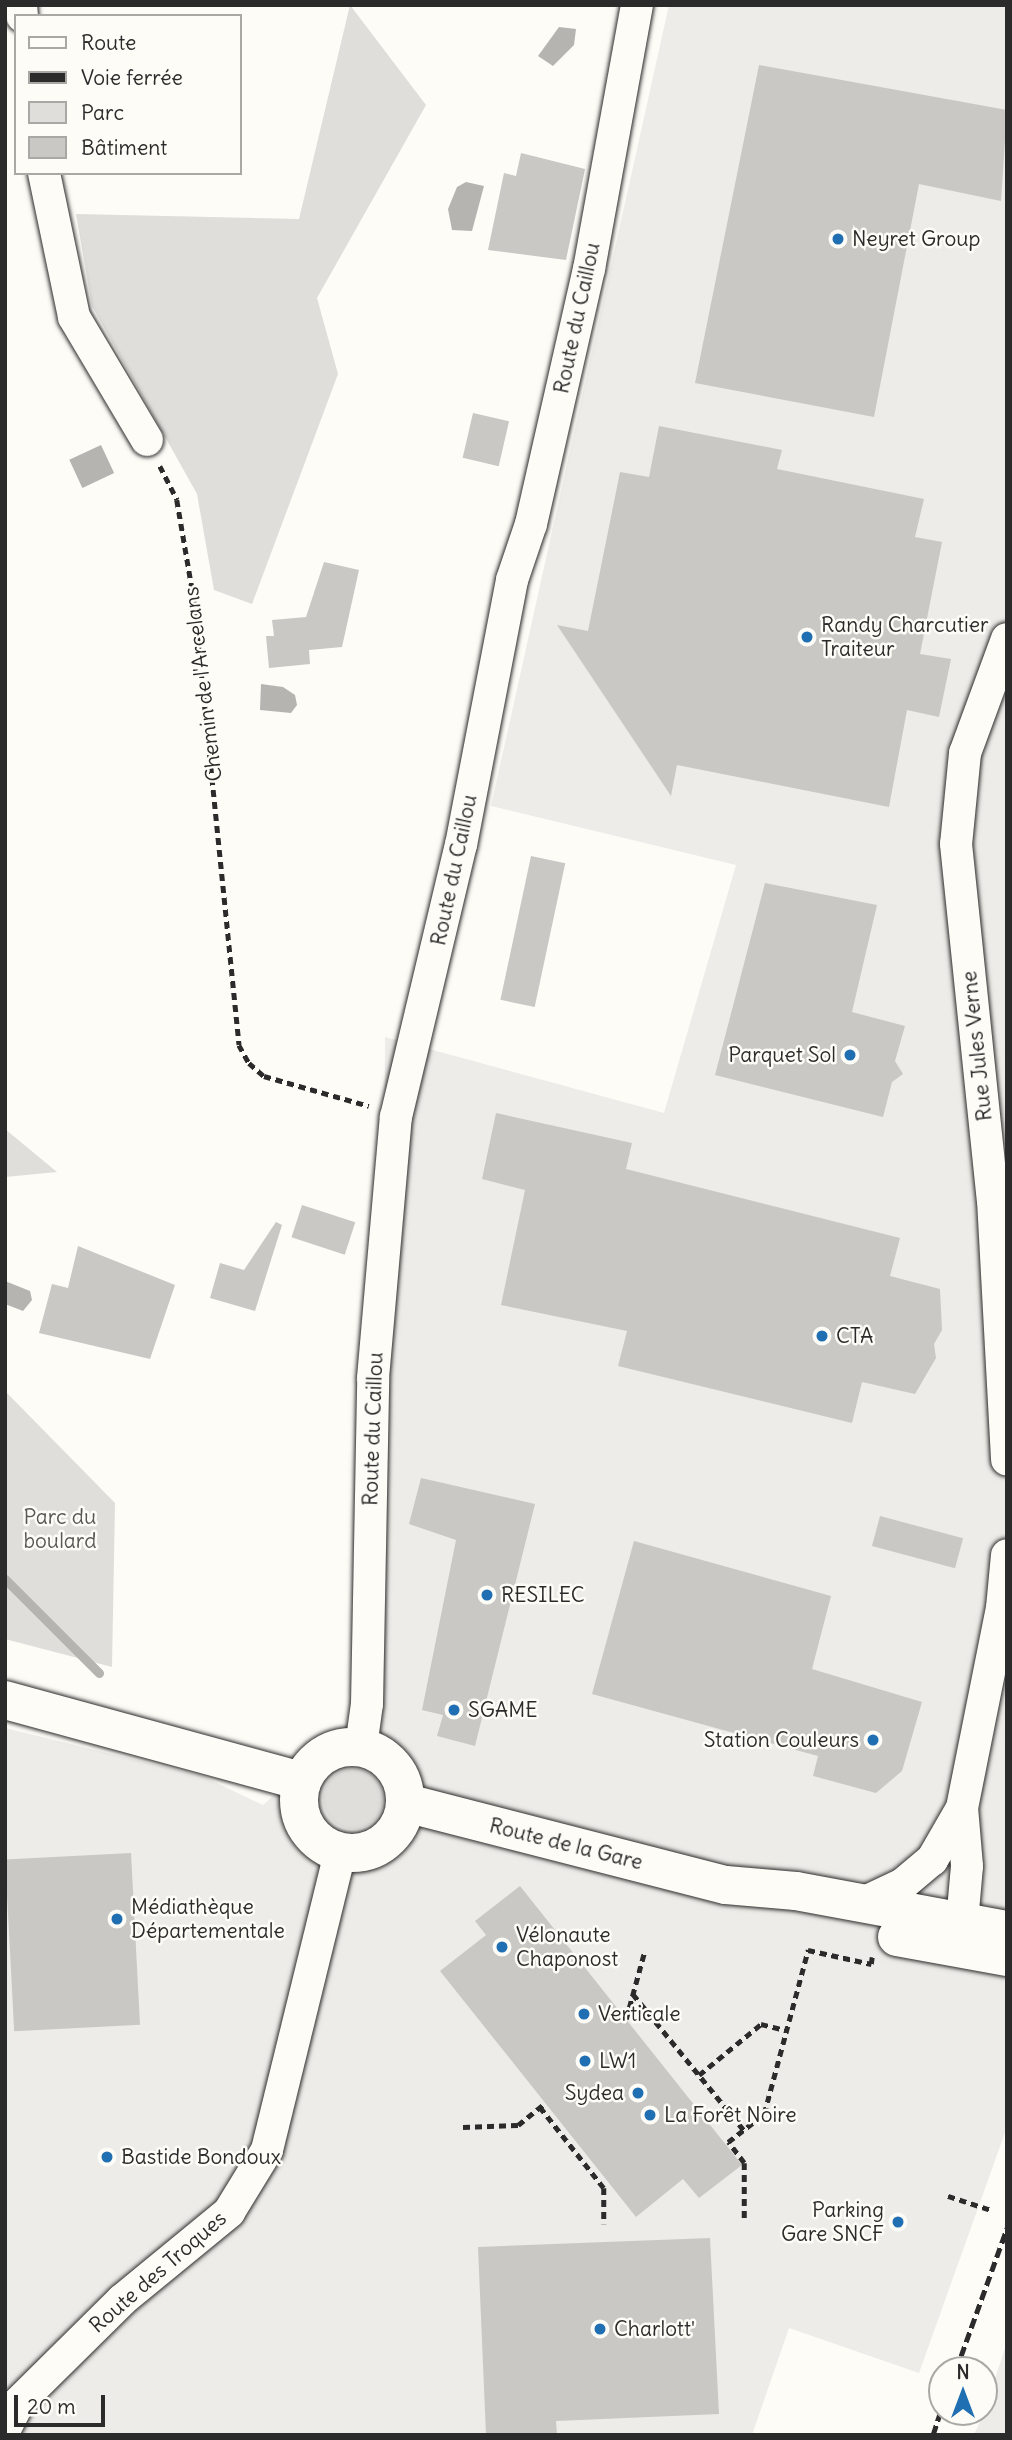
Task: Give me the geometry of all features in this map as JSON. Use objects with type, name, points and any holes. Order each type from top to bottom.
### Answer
[{"type":"main road","points":[[5,1700],[302,1781]]},
{"type":"main road","points":[[360,1748],[382,1756],[398,1773],[406,1803],[386,1841],[357,1853],[340,1852],[310,1832],[299,1798],[302,1781],[326,1754],[360,1748]]},
{"type":"main road","name":"Route de la Gare","points":[[406,1803],[726,1885],[863,1903],[1007,1930]]},
{"type":"main road","name":"Route de la Gare","points":[[726,1885],[772,1910],[1007,1957]]},
{"type":"street","name":"Route du Caillou","points":[[360,1748],[367,1678],[379,1291],[396,1117],[461,845],[512,580],[531,524],[589,270],[637,5]]},
{"type":"street","points":[[44,175],[74,317],[147,440]]},
{"type":"street","name":"Rue Jules Verne","points":[[1007,639],[965,753],[956,844],[993,1200],[1007,1461]]},
{"type":"street","points":[[962,1922],[967,1866],[962,1808],[1002,1608],[1007,1555]]},
{"type":"street","points":[[863,1903],[903,1884],[932,1860],[962,1808]]},
{"type":"street","name":"Route des Troques","points":[[5,2429],[18,2403],[122,2300],[229,2212],[267,2150],[340,1852]]},
{"type":"path","name":"Chemin de l'Arcelans","points":[[147,440],[177,500],[194,599],[239,1045],[249,1063],[264,1076],[396,1117]]},
{"type":"path","points":[[744,2218],[744,2163],[728,2143],[764,2114],[808,1950]]},
{"type":"path","points":[[626,2019],[644,1953]]},
{"type":"path","points":[[633,1994],[744,2130]]},
{"type":"path","points":[[699,2075],[761,2024],[785,2031]]},
{"type":"path","points":[[463,2127],[518,2125],[543,2105],[604,2188],[604,2224]]},
{"type":"path","points":[[948,2196],[991,2210]]},
{"type":"shaded area","points":[[669,5],[1007,5],[1007,2127],[919,2373],[789,2328],[752,2435],[5,2435],[5,1728],[202,1776],[263,1805],[381,1701],[385,1037],[664,1113],[736,865],[491,806]]},
{"type":"shaded area","points":[[559,27],[576,29],[574,45],[553,66],[538,56]]},
{"type":"shaded area","points":[[466,182],[484,186],[472,231],[452,230],[448,209],[457,187]]},
{"type":"shaded area","points":[[101,445],[114,473],[82,488],[69,460]]},
{"type":"shaded area","points":[[261,684],[283,687],[295,695],[297,705],[291,713],[260,710]]},
{"type":"shaded area","points":[[5,1281],[30,1291],[32,1300],[23,1311],[5,1304]]},
{"type":"shaded area","points":[[1007,2342],[1007,2435],[974,2435],[978,2426],[998,2426],[998,2369]]},
{"type":"green space","points":[[350,5],[426,105],[317,298],[338,374],[252,604],[214,590],[197,494],[92,306],[76,214],[299,219]]},
{"type":"green space","points":[[5,1129],[57,1172],[5,1177]]},
{"type":"green space","name":"Parc du boulard","points":[[5,1391],[115,1503],[112,1667],[5,1639]]},
{"type":"green space","points":[[353,1769],[374,1778],[383,1799],[374,1820],[353,1829],[332,1820],[323,1799],[332,1778]]},
{"type":"building","points":[[759,65],[1007,110],[1001,201],[919,184],[874,417],[695,383]]},
{"type":"building","points":[[521,153],[585,169],[566,260],[488,250],[504,173],[516,176]]},
{"type":"building","points":[[473,413],[509,421],[499,466],[463,458]]},
{"type":"building","points":[[659,426],[782,450],[777,469],[924,499],[915,537],[942,542],[920,654],[951,659],[939,717],[907,710],[889,807],[677,765],[671,796],[557,625],[588,631],[620,472],[649,477]]},
{"type":"building","points":[[324,562],[359,570],[342,647],[309,650],[310,664],[269,668],[266,636],[274,636],[272,620],[306,617]]},
{"type":"building","points":[[531,856],[565,863],[535,1007],[500,1000]]},
{"type":"building","points":[[765,883],[877,905],[852,1012],[905,1026],[895,1061],[903,1074],[892,1082],[883,1117],[715,1075]]},
{"type":"building","points":[[496,1113],[632,1143],[626,1169],[900,1238],[890,1276],[940,1289],[942,1330],[934,1344],[936,1358],[915,1394],[862,1382],[852,1423],[618,1366],[627,1331],[501,1305],[525,1190],[482,1179]]},
{"type":"building","points":[[302,1205],[355,1222],[345,1255],[291,1237]]},
{"type":"building","points":[[276,1222],[282,1225],[255,1311],[210,1298],[220,1263],[244,1270]]},
{"type":"building","points":[[78,1246],[175,1285],[150,1359],[39,1333],[52,1284],[68,1288]]},
{"type":"building","points":[[421,1478],[535,1504],[475,1746],[437,1736],[443,1715],[422,1710],[456,1540],[409,1524]]},
{"type":"building","points":[[880,1516],[963,1538],[955,1568],[872,1546]]},
{"type":"building","points":[[634,1541],[831,1596],[812,1669],[922,1702],[902,1771],[876,1793],[813,1776],[818,1756],[592,1694]]},
{"type":"building","points":[[131,1853],[140,2025],[14,2031],[5,1860]]},
{"type":"building","name":"LW1","points":[[520,1886],[742,2165],[699,2198],[683,2179],[636,2217],[440,1971],[486,1935],[475,1921]]},
{"type":"building","points":[[710,2238],[719,2414],[556,2421],[557,2435],[486,2435],[478,2247]]},
{"type":"waterway","points":[[5,1579],[99,1673]]},
{"type":"railway","points":[[961,2356],[1007,2228]]},
{"type":"railway","points":[[933,2435],[936,2426]]},
{"type":"place","name":"Neyret Group","points":[[838,239]]},
{"type":"place","name":"Randy Charcutier Traiteur","points":[[807,637]]},
{"type":"place","name":"Parquet Sol","points":[[850,1055]]},
{"type":"place","name":"CTA","points":[[822,1336]]},
{"type":"place","name":"RESILEC","points":[[487,1595]]},
{"type":"place","name":"SGAME","points":[[454,1710]]},
{"type":"place","name":"Station Couleurs","points":[[873,1740]]},
{"type":"place","name":"Médiathèque Départementale","points":[[117,1919]]},
{"type":"place","name":"Vélonaute Chaponost","points":[[502,1947]]},
{"type":"place","name":"Verticale","points":[[584,2014]]},
{"type":"place","name":"LW1","points":[[585,2061]]},
{"type":"place","name":"Sydea","points":[[638,2093]]},
{"type":"place","name":"La Forêt Noire","points":[[650,2115]]},
{"type":"place","name":"Bastide Bondoux","points":[[107,2157]]},
{"type":"place","name":"Parking Gare SNCF","points":[[898,2222]]},
{"type":"place","name":"Charlott'","points":[[600,2329]]}]
